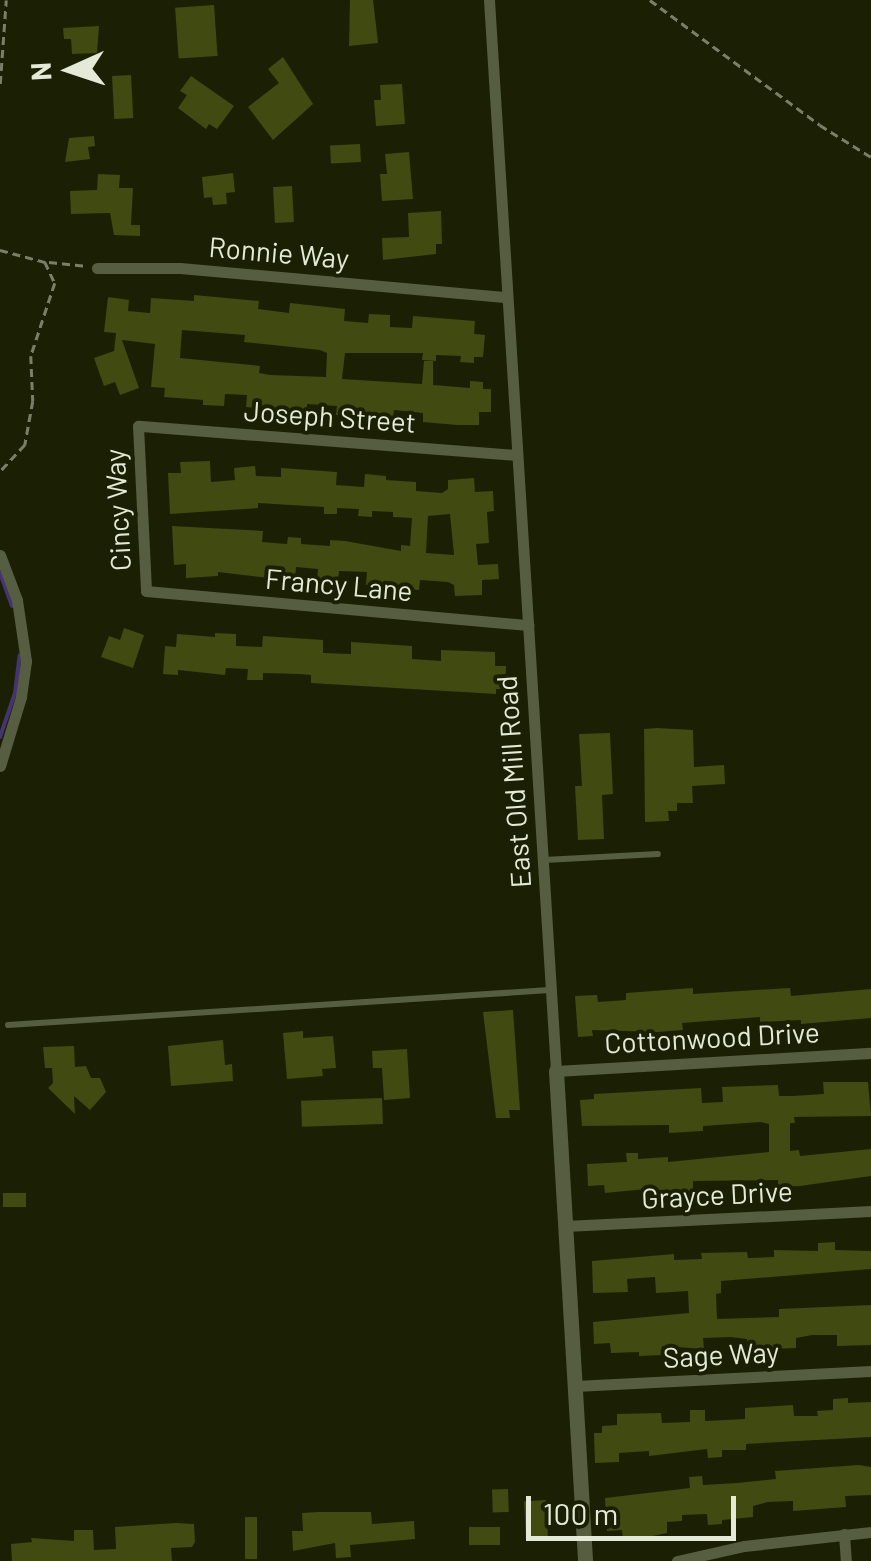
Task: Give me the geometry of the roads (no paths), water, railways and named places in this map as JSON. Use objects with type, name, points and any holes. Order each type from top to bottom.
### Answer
[{"type":"street","name":"East Old Mill Road","points":[[489,0],[585,1561]]},
{"type":"street","name":"Ronnie Way","points":[[97,268],[180,268],[508,298]]},
{"type":"street","name":"Joseph Street","points":[[138,426],[517,455]]},
{"type":"street","name":"Cincy Way","points":[[138,426],[146,591]]},
{"type":"street","points":[[0,555],[17,600],[26,662],[21,697],[0,766]]},
{"type":"street","name":"Francy Lane","points":[[146,591],[528,625]]},
{"type":"street","name":"Cottonwood Drive","points":[[556,1071],[871,1053]]},
{"type":"street","name":"Grayce Drive","points":[[565,1226],[871,1211]]},
{"type":"street","name":"Sage Way","points":[[574,1386],[871,1371]]},
{"type":"street","points":[[677,1561],[744,1546],[871,1532]]},
{"type":"street","points":[[844,1534],[846,1561]]},
{"type":"lane","points":[[543,860],[658,854]]},
{"type":"lane","points":[[8,1025],[551,990]]},
{"type":"waterway","points":[[0,573],[12,606]]},
{"type":"waterway","points":[[0,737],[15,693],[20,655]]}]
